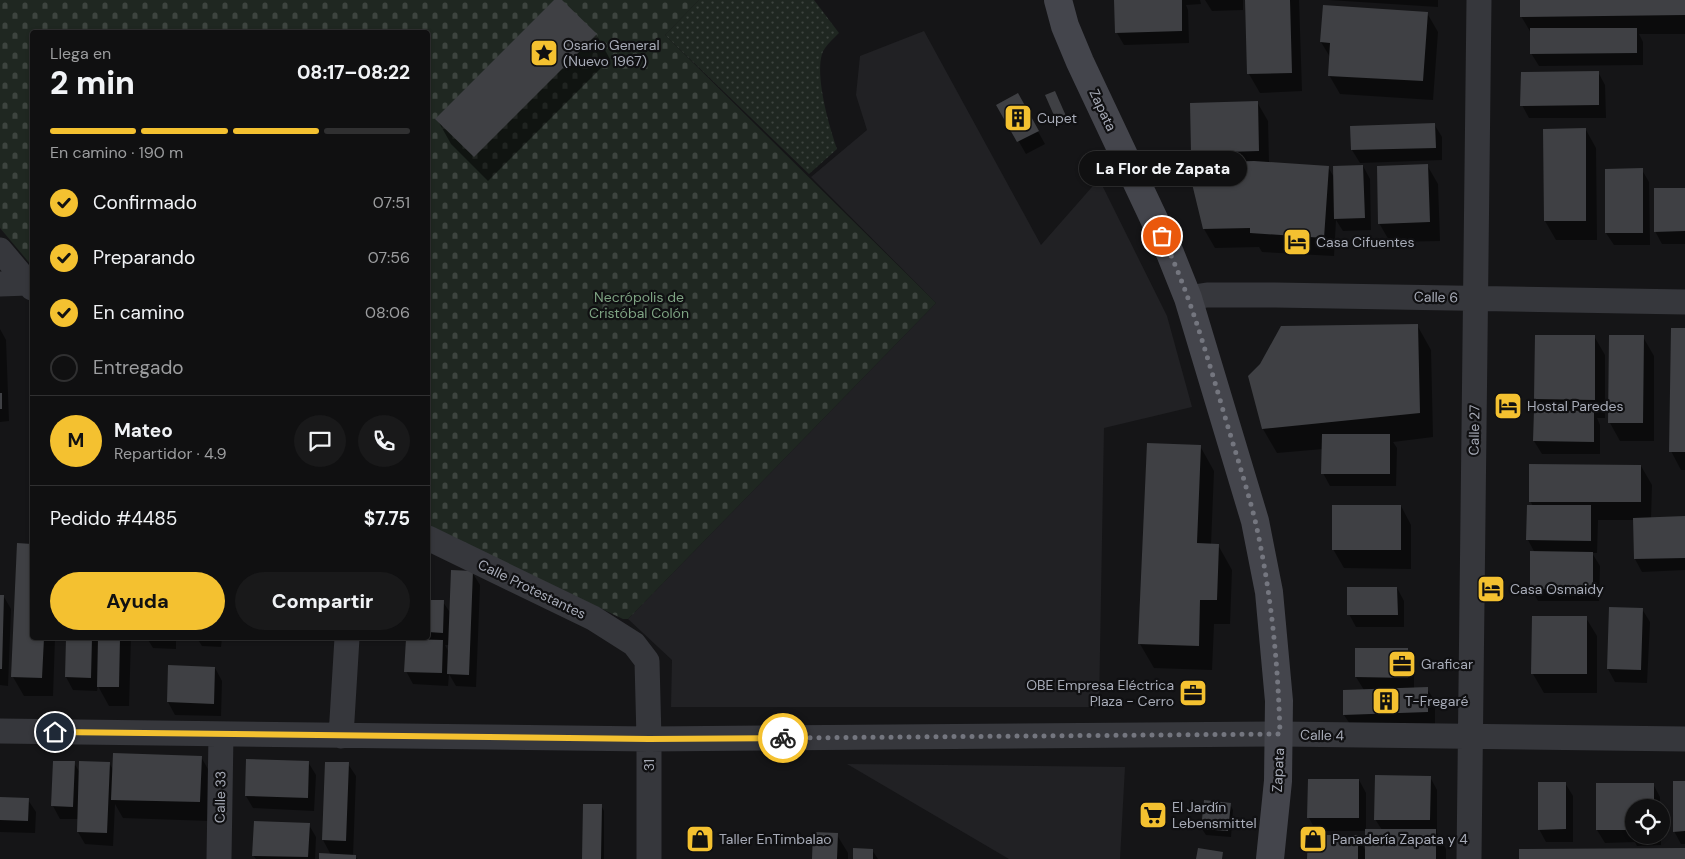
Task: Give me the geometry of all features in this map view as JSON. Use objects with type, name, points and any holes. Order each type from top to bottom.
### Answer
[{"type":"main road","name":"Zapata","points":[[1058,0],[1065,26],[1080,62],[1170,253],[1188,298],[1255,521],[1270,601],[1280,734],[1278,781],[1270,859]]},
{"type":"street","name":"Calle 27","points":[[1469,859],[1479,0]]},
{"type":"street","points":[[0,250],[30,286]]},
{"type":"street","points":[[0,284],[30,286]]},
{"type":"street","name":"Calle 6","points":[[1188,298],[1207,295],[1265,295],[1477,297],[1685,302]]},
{"type":"street","name":"Calle Protestantes","points":[[430,539],[592,618],[634,644]]},
{"type":"street","points":[[341,736],[347,640]]},
{"type":"street","name":"31","points":[[634,644],[647,661],[649,859]]},
{"type":"street","name":"Calle 4","points":[[0,731],[649,739],[1280,734],[1685,738]]},
{"type":"street","name":"Calle 33","points":[[219,859],[220,734]]},
{"type":"shaded area","points":[[924,31],[1041,245],[1099,179],[1167,316],[1192,407],[1104,428],[1099,707],[671,707],[672,660],[628,619],[936,303],[811,177],[867,130],[856,95],[860,56]]},
{"type":"shaded area","points":[[847,764],[1125,767],[1120,859],[1009,859]]},
{"type":"green space","name":"Necrópolis de Cristóbal Colón","points":[[0,0],[699,0],[665,35],[936,303],[628,619],[623,619],[430,527],[430,30],[30,30],[30,264],[0,228]]},
{"type":"green space","points":[[699,0],[814,0],[839,33],[825,48],[820,64],[824,102],[837,149],[809,174],[665,35]]},
{"type":"building","points":[[554,0],[562,0],[597,34],[474,157],[435,119]]},
{"type":"building","points":[[1114,0],[1182,0],[1182,31],[1115,33]]},
{"type":"building","points":[[1245,0],[1290,0],[1292,73],[1247,74]]},
{"type":"building","points":[[1520,0],[1685,0],[1685,15],[1520,17]]},
{"type":"building","points":[[1323,5],[1428,12],[1423,81],[1328,76],[1330,43],[1320,42]]},
{"type":"building","points":[[1530,28],[1637,28],[1637,53],[1530,54]]},
{"type":"building","points":[[1599,71],[1599,105],[1520,106],[1521,72]]},
{"type":"building","points":[[1055,91],[1066,116],[1056,120],[1045,95]]},
{"type":"building","name":"Cupet","points":[[1018,93],[1039,131],[1017,142],[996,105]]},
{"type":"building","points":[[1258,101],[1259,151],[1191,153],[1190,103]]},
{"type":"building","points":[[1435,123],[1436,148],[1351,150],[1350,126]]},
{"type":"building","points":[[1586,128],[1586,221],[1544,221],[1543,129]]},
{"type":"building","points":[[1254,161],[1329,166],[1324,238],[1250,233],[1250,228],[1203,229],[1187,163]]},
{"type":"building","points":[[1428,164],[1430,222],[1378,224],[1377,166]]},
{"type":"building","points":[[1363,165],[1365,218],[1334,219],[1333,166]]},
{"type":"building","points":[[1643,168],[1643,233],[1605,233],[1605,169]]},
{"type":"building","points":[[1654,188],[1685,188],[1685,231],[1654,232]]},
{"type":"building","points":[[1418,324],[1420,413],[1262,429],[1248,376],[1260,364],[1281,326]]},
{"type":"building","points":[[1671,328],[1685,328],[1685,452],[1669,452]]},
{"type":"building","points":[[1535,335],[1595,335],[1595,400],[1534,399]]},
{"type":"building","points":[[1609,335],[1644,335],[1643,423],[1608,423]]},
{"type":"building","points":[[0,393],[2,393],[2,409],[0,409]]},
{"type":"building","points":[[1534,410],[1594,411],[1594,442],[1533,441]]},
{"type":"building","points":[[1322,434],[1390,434],[1390,474],[1321,474]]},
{"type":"building","points":[[1147,443],[1201,445],[1197,543],[1219,544],[1217,600],[1200,600],[1199,646],[1138,644]]},
{"type":"building","points":[[1529,464],[1641,465],[1641,502],[1529,502]]},
{"type":"building","points":[[1332,505],[1401,505],[1401,550],[1332,550]]},
{"type":"building","points":[[1527,505],[1591,505],[1591,541],[1526,540]]},
{"type":"building","points":[[1685,516],[1685,558],[1634,559],[1633,518]]},
{"type":"building","points":[[17,543],[30,544],[30,640],[44,640],[42,678],[11,677]]},
{"type":"building","points":[[1530,551],[1593,552],[1593,589],[1530,589]]},
{"type":"building","points":[[451,570],[473,571],[469,675],[447,674]]},
{"type":"building","points":[[1347,587],[1397,587],[1398,615],[1347,615]]},
{"type":"building","points":[[0,595],[4,595],[2,669],[0,669]]},
{"type":"building","points":[[430,600],[444,600],[443,633],[430,632]]},
{"type":"building","points":[[1609,607],[1643,608],[1641,670],[1607,669]]},
{"type":"building","points":[[1532,616],[1587,616],[1587,674],[1531,674]]},
{"type":"building","points":[[66,640],[92,640],[91,678],[65,677]]},
{"type":"building","points":[[98,640],[120,640],[119,687],[97,687]]},
{"type":"building","points":[[406,640],[443,640],[442,673],[404,672]]},
{"type":"building","points":[[1355,648],[1408,648],[1408,678],[1355,677]]},
{"type":"building","points":[[168,665],[215,667],[214,704],[167,702]]},
{"type":"building","name":"T-Fregaré","points":[[1428,687],[1428,712],[1343,715],[1343,690]]},
{"type":"building","points":[[113,753],[202,756],[200,802],[111,800]]},
{"type":"building","points":[[246,759],[309,761],[308,798],[245,796]]},
{"type":"building","points":[[53,761],[75,761],[73,807],[51,806]]},
{"type":"building","points":[[79,761],[110,762],[107,833],[77,832]]},
{"type":"building","points":[[325,762],[349,762],[346,841],[322,840]]},
{"type":"building","points":[[1375,775],[1431,776],[1430,820],[1374,820]]},
{"type":"building","points":[[1308,779],[1359,779],[1359,818],[1307,818]]},
{"type":"building","points":[[1673,781],[1685,781],[1685,831],[1673,832]]},
{"type":"building","points":[[1538,782],[1566,782],[1566,829],[1538,830]]},
{"type":"building","points":[[1596,783],[1654,783],[1654,799],[1625,799],[1625,830],[1596,830]]},
{"type":"building","points":[[0,797],[29,798],[28,821],[0,820]]},
{"type":"building","points":[[1204,800],[1231,803],[1228,831],[1201,829]]},
{"type":"building","points":[[583,804],[602,804],[601,859],[582,859]]},
{"type":"building","points":[[254,821],[310,823],[308,857],[252,856]]},
{"type":"building","points":[[1365,829],[1436,829],[1436,859],[1365,859]]},
{"type":"building","points":[[813,832],[838,833],[837,859],[812,859]]},
{"type":"building","points":[[1308,835],[1358,835],[1358,859],[1307,859]]},
{"type":"building","points":[[853,848],[873,849],[873,859],[853,859]]},
{"type":"building","points":[[1198,848],[1223,852],[1222,859],[1196,859]]},
{"type":"building","points":[[1685,848],[1685,859],[1519,859],[1519,849]]},
{"type":"building","points":[[319,853],[356,855],[356,859],[319,859]]},
{"type":"way so far","points":[[783,738],[1280,734],[1279,701],[1269,592],[1255,521],[1247,488],[1204,346],[1188,298],[1162,236]]},
{"type":"place","name":"Osario General (Nuevo 1967)","points":[[544,53]]},
{"type":"place","name":"Cupet","points":[[1018,118]]},
{"type":"place","name":"La Flor de Zapata","points":[[1162,236]]},
{"type":"place","name":"Casa Cifuentes","points":[[1297,242]]},
{"type":"place","name":"Hostal Paredes","points":[[1508,406]]},
{"type":"place","name":"Casa Osmaidy","points":[[1491,589]]},
{"type":"place","name":"Graficar","points":[[1402,664]]},
{"type":"place","name":"OBE Empresa Eléctrica Plaza - Cerro","points":[[1193,693]]},
{"type":"place","name":"T-Fregaré","points":[[1386,701]]},
{"type":"place","name":"El Jardín Lebensmittel","points":[[1153,815]]},
{"type":"place","name":"Taller EnTimbalao","points":[[700,839]]},
{"type":"place","name":"Panadería Zapata y 4","points":[[1313,839]]},
{"type":"route","points":[[55,732],[649,739],[783,738]]}]
